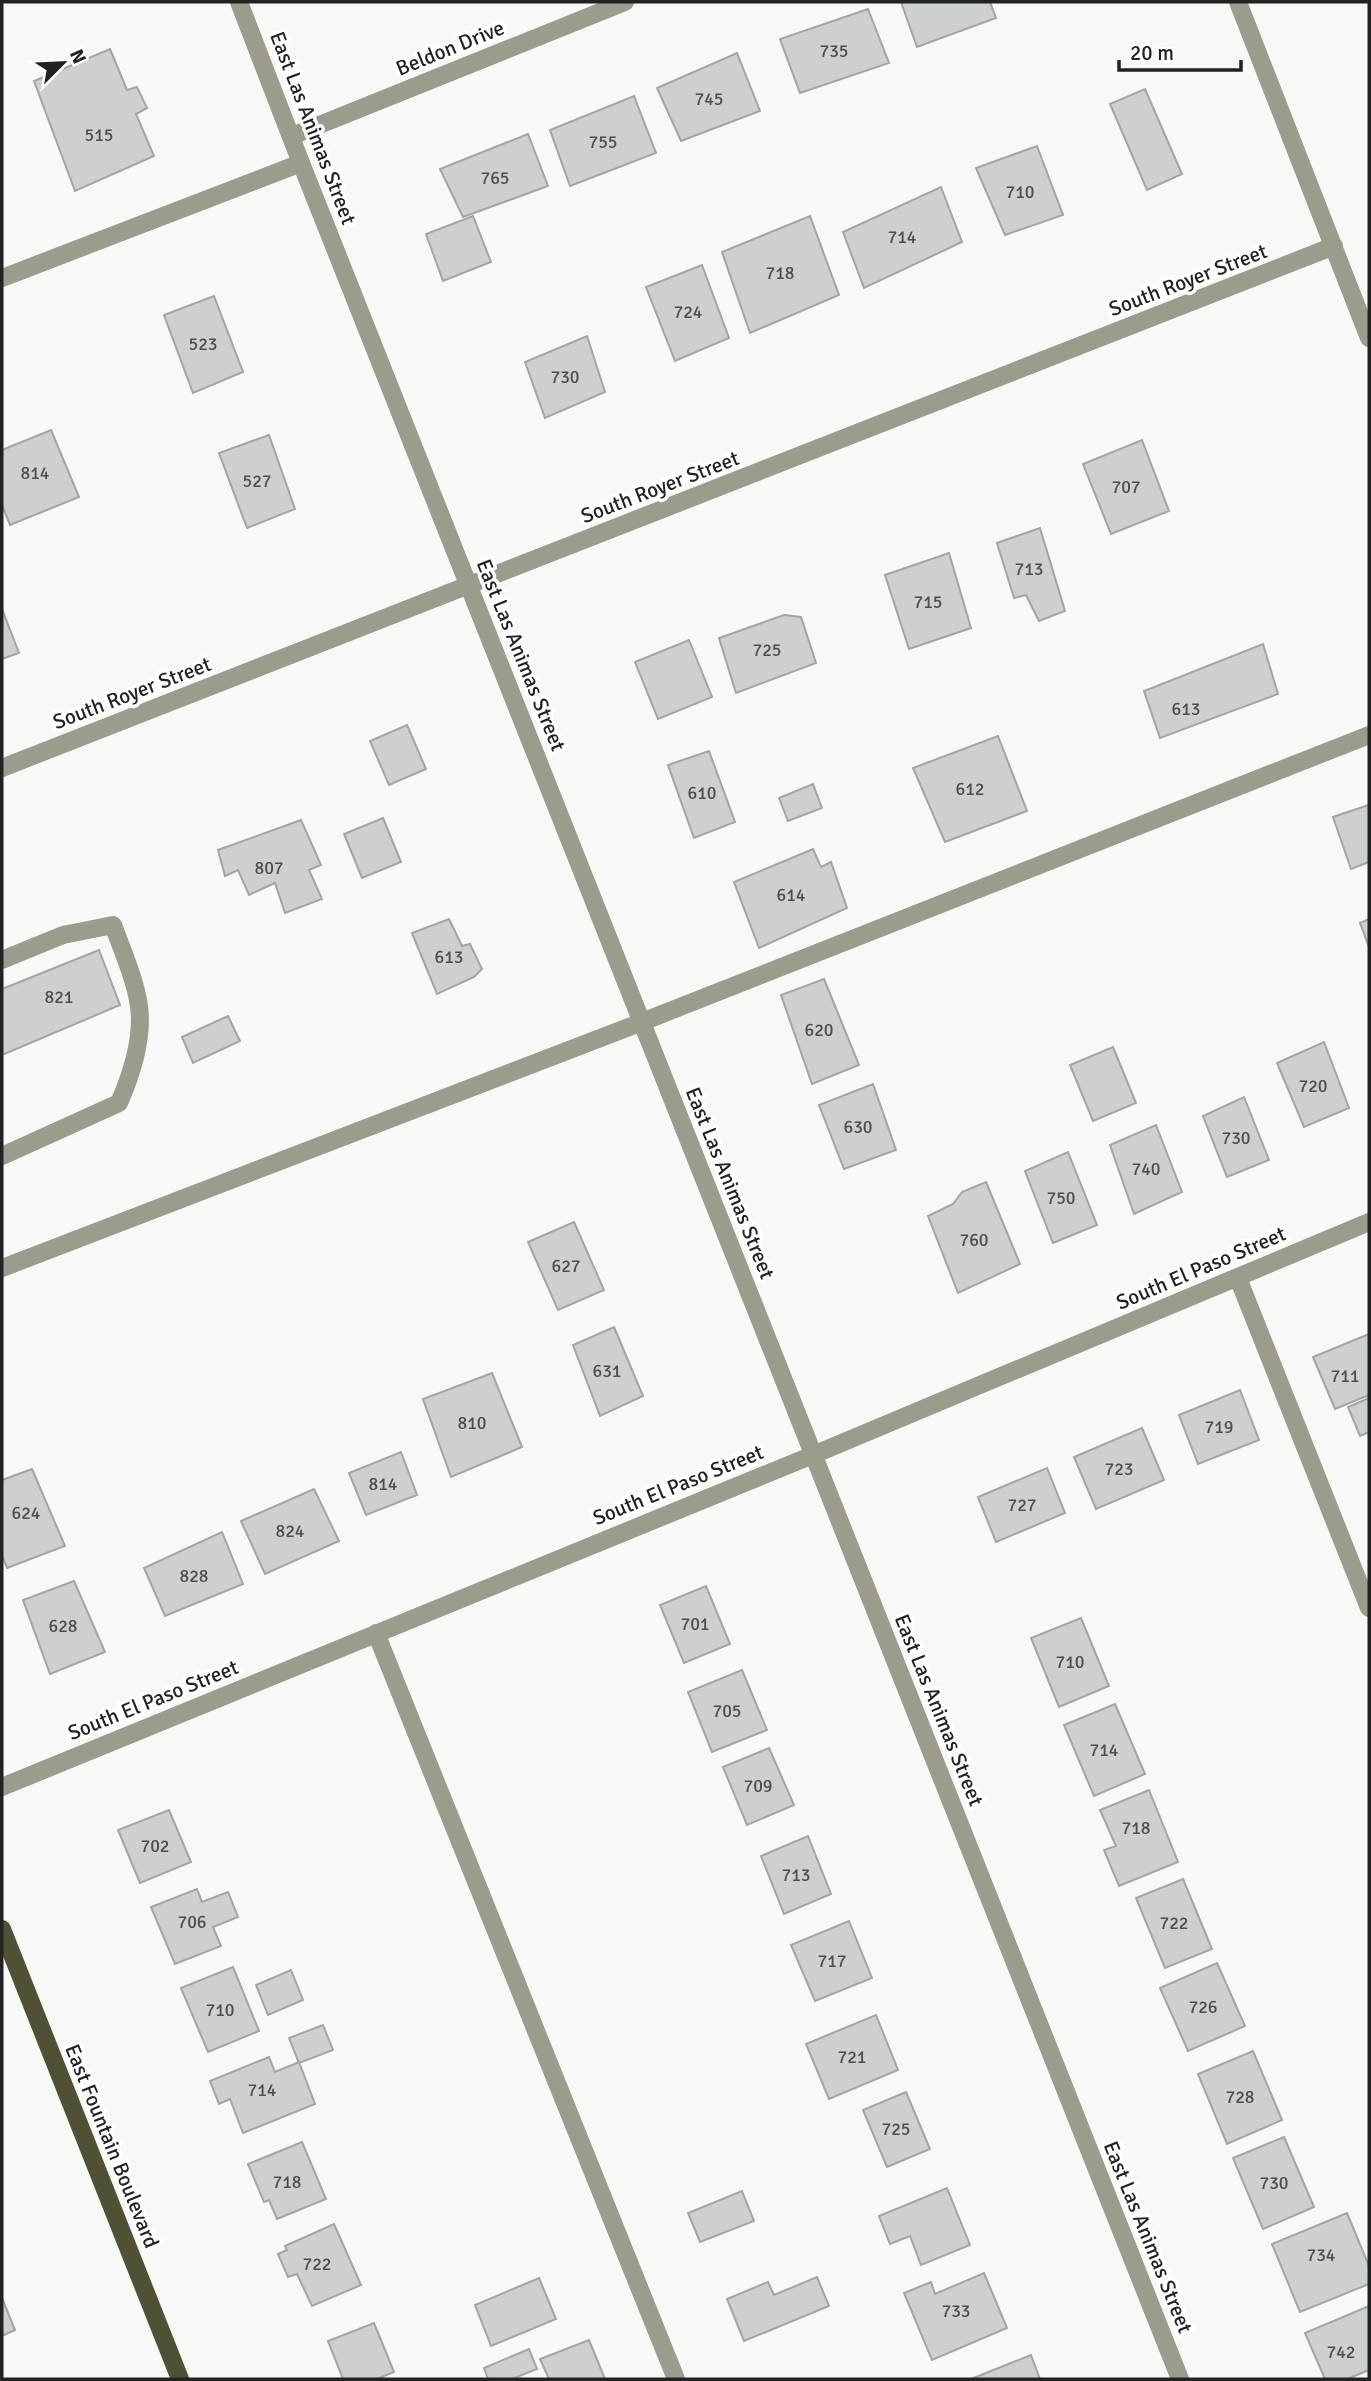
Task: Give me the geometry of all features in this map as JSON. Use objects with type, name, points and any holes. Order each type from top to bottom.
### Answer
[{"type":"main road","name":"East Fountain Boulevard","points":[[3,1933],[180,2379]]},
{"type":"street","name":"East Las Animas Street","points":[[239,2],[1181,2379]]},
{"type":"street","name":"Beldon Drive","points":[[292,136],[625,2]]},
{"type":"street","points":[[1238,2],[1369,338]]},
{"type":"street","points":[[2,278],[301,163]]},
{"type":"street","name":"South Royer Street","points":[[2,768],[1334,246]]},
{"type":"street","points":[[2,1268],[642,1022],[1369,735]]},
{"type":"street","points":[[2,960],[63,935],[113,925],[131,973],[140,1018],[131,1076],[120,1102],[2,1156]]},
{"type":"street","name":"South El Paso Street","points":[[2,1787],[813,1455],[1369,1223]]},
{"type":"street","points":[[1238,1278],[1369,1608]]},
{"type":"street","points":[[376,1633],[676,2379]]},
{"type":"building","points":[[901,2],[990,2],[996,18],[917,47]]},
{"type":"building","points":[[868,9],[889,63],[800,93],[780,39]]},
{"type":"building","points":[[110,49],[127,90],[137,87],[147,108],[136,114],[154,156],[75,191],[34,81]]},
{"type":"building","points":[[737,53],[760,111],[681,141],[657,88]]},
{"type":"building","points":[[1145,89],[1182,174],[1147,190],[1110,104]]},
{"type":"building","points":[[634,96],[656,153],[570,186],[550,130]]},
{"type":"building","points":[[528,134],[548,186],[463,217],[440,169]]},
{"type":"building","points":[[1037,146],[1063,215],[1005,235],[976,168]]},
{"type":"building","points":[[941,187],[962,242],[864,288],[843,232]]},
{"type":"building","points":[[473,216],[491,262],[443,281],[426,234]]},
{"type":"building","points":[[810,216],[839,295],[750,333],[722,252]]},
{"type":"building","points":[[702,265],[729,338],[675,361],[646,287]]},
{"type":"building","points":[[214,296],[243,372],[193,393],[164,315]]},
{"type":"building","points":[[587,336],[605,392],[545,418],[525,362]]},
{"type":"building","points":[[51,430],[79,497],[10,525],[2,505],[2,450]]},
{"type":"building","points":[[269,435],[295,509],[247,528],[219,453]]},
{"type":"building","points":[[1142,440],[1169,511],[1111,534],[1083,464]]},
{"type":"building","points":[[1040,528],[1065,611],[1039,621],[1026,595],[1014,598],[997,543]]},
{"type":"building","points":[[949,553],[971,628],[909,649],[885,575]]},
{"type":"building","points":[[2,609],[19,653],[2,659]]},
{"type":"building","points":[[784,615],[801,617],[816,663],[736,693],[719,638]]},
{"type":"building","points":[[689,640],[712,697],[658,719],[635,662]]},
{"type":"building","points":[[1263,644],[1278,694],[1160,738],[1144,691]]},
{"type":"building","points":[[407,725],[426,769],[389,785],[370,741]]},
{"type":"building","points":[[998,736],[1027,811],[945,842],[913,768]]},
{"type":"building","points":[[709,751],[735,822],[694,838],[668,765]]},
{"type":"building","points":[[813,784],[822,808],[788,821],[779,798]]},
{"type":"building","points":[[1369,805],[1369,862],[1351,869],[1333,817]]},
{"type":"building","points":[[383,818],[401,862],[362,878],[344,834]]},
{"type":"building","points":[[301,820],[321,865],[309,870],[322,899],[285,913],[275,883],[249,895],[238,870],[225,876],[218,850]]},
{"type":"building","points":[[813,849],[821,867],[831,862],[847,908],[759,948],[734,882]]},
{"type":"building","points":[[449,919],[462,946],[470,944],[482,969],[474,977],[437,994],[412,933]]},
{"type":"building","points":[[1369,919],[1369,947],[1360,923]]},
{"type":"building","points":[[99,950],[120,1005],[2,1055],[2,989]]},
{"type":"building","points":[[824,979],[859,1065],[812,1084],[781,995]]},
{"type":"building","points":[[228,1016],[240,1041],[193,1063],[182,1037]]},
{"type":"building","points":[[1324,1042],[1349,1108],[1304,1127],[1277,1063]]},
{"type":"building","points":[[1113,1047],[1136,1103],[1093,1121],[1070,1065]]},
{"type":"building","points":[[873,1084],[896,1150],[844,1169],[819,1105]]},
{"type":"building","points":[[1244,1097],[1269,1160],[1227,1177],[1203,1116]]},
{"type":"building","points":[[1156,1125],[1182,1192],[1134,1214],[1110,1145]]},
{"type":"building","points":[[1068,1152],[1097,1225],[1053,1243],[1025,1171]]},
{"type":"building","points":[[986,1182],[1020,1264],[958,1293],[928,1216],[953,1204],[962,1192]]},
{"type":"building","points":[[574,1222],[604,1290],[558,1310],[528,1242]]},
{"type":"building","points":[[614,1327],[643,1396],[600,1416],[573,1345]]},
{"type":"building","points":[[1369,1334],[1369,1395],[1335,1409],[1313,1357]]},
{"type":"building","points":[[492,1373],[522,1447],[451,1477],[423,1399]]},
{"type":"building","points":[[1240,1390],[1259,1440],[1198,1464],[1179,1415]]},
{"type":"building","points":[[1369,1398],[1369,1432],[1360,1436],[1348,1407]]},
{"type":"building","points":[[1142,1428],[1164,1480],[1096,1509],[1074,1457]]},
{"type":"building","points":[[401,1452],[417,1495],[366,1515],[349,1473]]},
{"type":"building","points":[[1047,1468],[1065,1513],[996,1542],[978,1497]]},
{"type":"building","points":[[32,1469],[65,1546],[7,1568],[2,1555],[2,1480]]},
{"type":"building","points":[[314,1489],[339,1541],[265,1574],[241,1521]]},
{"type":"building","points":[[222,1532],[243,1584],[165,1616],[144,1568]]},
{"type":"building","points":[[74,1581],[105,1652],[50,1674],[23,1600]]},
{"type":"building","points":[[706,1586],[730,1644],[684,1663],[660,1605]]},
{"type":"building","points":[[1081,1618],[1109,1686],[1059,1707],[1031,1638]]},
{"type":"building","points":[[742,1670],[767,1730],[712,1752],[688,1692]]},
{"type":"building","points":[[1115,1704],[1145,1774],[1094,1796],[1064,1725]]},
{"type":"building","points":[[769,1748],[794,1805],[747,1825],[723,1767]]},
{"type":"building","points":[[1149,1790],[1178,1862],[1119,1886],[1104,1850],[1116,1846],[1100,1810]]},
{"type":"building","points":[[169,1810],[191,1862],[140,1883],[118,1830]]},
{"type":"building","points":[[808,1836],[831,1894],[784,1914],[761,1856]]},
{"type":"building","points":[[1183,1879],[1212,1949],[1165,1968],[1136,1898]]},
{"type":"building","points":[[197,1889],[202,1902],[228,1892],[238,1917],[213,1927],[221,1946],[175,1964],[151,1907]]},
{"type":"building","points":[[849,1921],[872,1978],[815,2001],[791,1945]]},
{"type":"building","points":[[1217,1963],[1245,2026],[1188,2051],[1160,1988]]},
{"type":"building","points":[[233,1967],[259,2031],[208,2052],[181,1988]]},
{"type":"building","points":[[291,1970],[303,2000],[268,2015],[256,1985]]},
{"type":"building","points":[[876,2015],[898,2070],[829,2099],[806,2044]]},
{"type":"building","points":[[323,2025],[333,2050],[299,2063],[289,2038]]},
{"type":"building","points":[[1253,2051],[1282,2120],[1227,2144],[1198,2074]]},
{"type":"building","points":[[269,2057],[275,2072],[299,2062],[315,2104],[243,2133],[230,2099],[219,2104],[210,2081]]},
{"type":"building","points":[[906,2092],[930,2149],[887,2167],[863,2110]]},
{"type":"building","points":[[1284,2137],[1314,2207],[1263,2229],[1233,2158]]},
{"type":"building","points":[[302,2142],[326,2199],[277,2219],[269,2200],[264,2202],[248,2164]]},
{"type":"building","points":[[947,2188],[970,2245],[921,2265],[910,2236],[890,2244],[879,2216]]},
{"type":"building","points":[[742,2191],[754,2221],[700,2242],[688,2213]]},
{"type":"building","points":[[1347,2213],[1369,2266],[1369,2284],[1300,2312],[1272,2244]]},
{"type":"building","points":[[334,2224],[361,2285],[312,2306],[297,2274],[288,2277],[278,2254],[287,2250],[285,2246]]},
{"type":"building","points":[[984,2273],[1007,2328],[932,2360],[904,2293],[931,2282],[935,2294]]},
{"type":"building","points":[[817,2277],[829,2306],[744,2341],[727,2299],[768,2282],[774,2295]]},
{"type":"building","points":[[539,2278],[556,2319],[491,2346],[475,2305]]},
{"type":"building","points":[[2,2298],[15,2330],[2,2336]]},
{"type":"building","points":[[1369,2306],[1369,2370],[1347,2379],[1325,2379],[1305,2333]]},
{"type":"building","points":[[374,2323],[394,2372],[377,2379],[343,2379],[328,2341]]},
{"type":"building","points":[[589,2340],[605,2379],[549,2379],[540,2359]]},
{"type":"building","points":[[529,2349],[537,2369],[512,2379],[488,2379],[484,2368]]},
{"type":"building","points":[[1031,2355],[1040,2379],[971,2379]]}]
